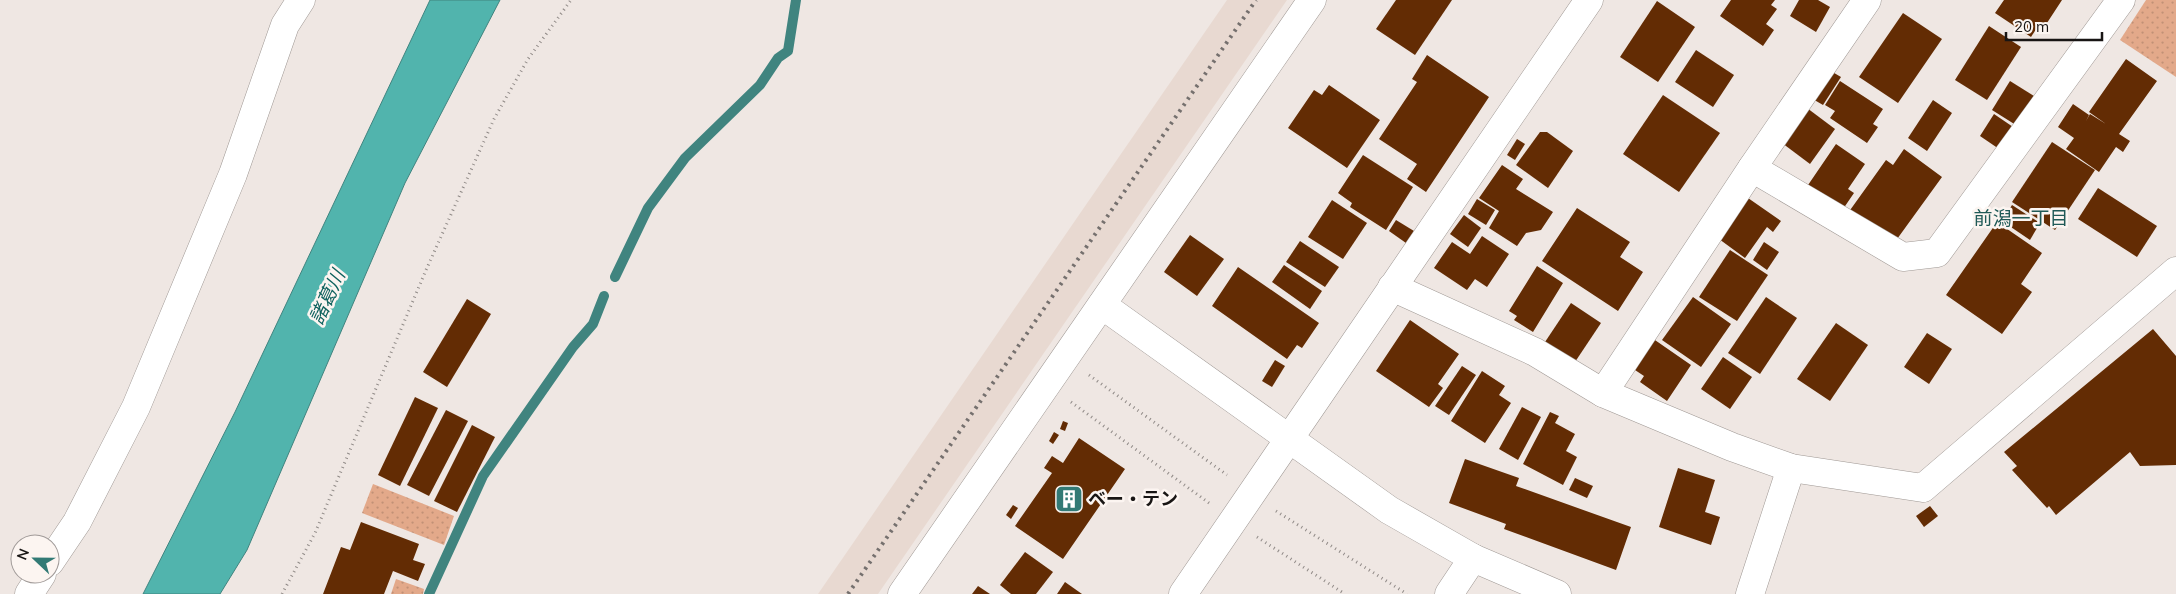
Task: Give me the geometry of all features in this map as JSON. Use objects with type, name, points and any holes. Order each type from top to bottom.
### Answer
[{"type":"street","points":[[60,547],[77,522],[136,406],[233,174],[285,24],[302,0]]},
{"type":"street","points":[[902,594],[1312,0]]},
{"type":"street","points":[[1183,594],[1589,0]]},
{"type":"street","points":[[1603,393],[1752,168],[1867,0]]},
{"type":"street","points":[[1752,168],[1903,256],[1937,253],[2121,0]]},
{"type":"street","points":[[1392,287],[1535,352],[1603,393],[1672,423],[1791,468],[1923,488],[2172,281]]},
{"type":"street","points":[[1102,305],[1389,510],[1473,558],[1557,594]]},
{"type":"street","points":[[1750,594],[1791,468]]},
{"type":"street","points":[[1449,594],[1473,558]]},
{"type":"path","points":[[282,594],[315,533],[426,270],[494,119],[528,58],[571,0]]},
{"type":"path","points":[[1066,399],[1234,521],[1345,594]]},
{"type":"shaded area","points":[[1227,0],[1287,0],[878,594],[818,594]]},
{"type":"shaded area","points":[[2146,0],[2176,0],[2176,77],[2120,40]]},
{"type":"shaded area","points":[[373,484],[454,516],[444,545],[362,513]]},
{"type":"shaded area","points":[[396,579],[424,589],[423,594],[391,594]]},
{"type":"water","name":"諸葛川","points":[[430,0],[500,0],[405,183],[247,550],[220,594],[143,594],[235,412]]},
{"type":"building","points":[[1396,0],[1452,0],[1415,55],[1376,29]]},
{"type":"building","points":[[1731,0],[1775,0],[1771,5],[1777,9],[1766,24],[1774,30],[1763,46],[1720,16]]},
{"type":"building","points":[[1799,0],[1818,0],[1830,7],[1816,32],[1790,16]]},
{"type":"building","points":[[2004,0],[2062,0],[2045,26],[2040,23],[2031,37],[1995,13]]},
{"type":"building","points":[[1657,1],[1695,27],[1658,82],[1620,57]]},
{"type":"building","points":[[1903,13],[1942,39],[1898,103],[1859,77]]},
{"type":"building","points":[[1989,26],[2021,47],[1987,100],[1955,80]]},
{"type":"building","points":[[1696,50],[1734,75],[1713,107],[1675,82]]},
{"type":"building","points":[[1427,55],[1489,97],[1426,192],[1407,179],[1417,164],[1379,139],[1417,82],[1412,79]]},
{"type":"building","points":[[2126,59],[2157,81],[2119,134],[2130,141],[2123,152],[2116,147],[2099,172],[2066,149],[2074,138],[2058,127],[2073,104],[2089,115],[2086,121],[2090,114],[2106,124],[2089,112]]},
{"type":"building","points":[[1829,70],[1841,77],[1823,105],[1811,98]]},
{"type":"building","points":[[1840,81],[1883,109],[1873,124],[1878,127],[1867,143],[1830,118],[1835,111],[1825,105]]},
{"type":"building","points":[[2010,81],[2037,98],[2019,127],[1992,110]]},
{"type":"building","points":[[1329,85],[1380,120],[1347,168],[1288,128],[1314,90],[1322,95]]},
{"type":"building","points":[[1663,95],[1720,133],[1679,192],[1623,154]]},
{"type":"building","points":[[1933,100],[1952,113],[1927,151],[1908,138]]},
{"type":"building","points":[[1807,108],[1835,129],[1810,164],[1782,143]]},
{"type":"building","points":[[1994,114],[2016,129],[2002,151],[1980,136]]},
{"type":"building","points":[[1540,132],[1547,132],[1573,151],[1548,188],[1516,165]]},
{"type":"building","points":[[1517,139],[1525,144],[1515,160],[1507,155]]},
{"type":"building","points":[[2052,142],[2095,170],[2055,230],[2012,202]]},
{"type":"building","points":[[1836,144],[1865,164],[1848,189],[1854,193],[1841,212],[1806,188]]},
{"type":"building","points":[[1904,149],[1942,177],[1892,246],[1848,213],[1886,160],[1893,165]]},
{"type":"building","points":[[1363,155],[1413,187],[1386,230],[1350,207],[1352,203],[1338,193]]},
{"type":"building","points":[[1502,165],[1523,179],[1516,189],[1553,212],[1541,230],[1526,233],[1517,246],[1489,228],[1499,211],[1479,198]]},
{"type":"building","points":[[2098,188],[2157,226],[2137,257],[2078,219]]},
{"type":"building","points":[[1748,198],[1781,221],[1773,232],[1767,227],[1745,258],[1719,239]]},
{"type":"building","points":[[1477,199],[1495,210],[1486,225],[1468,214]]},
{"type":"building","points":[[1332,200],[1367,223],[1343,259],[1308,237]]},
{"type":"building","points":[[2012,205],[2040,223],[2030,240],[2002,221]]},
{"type":"building","points":[[1577,208],[1630,242],[1620,257],[1643,272],[1618,311],[1542,261]]},
{"type":"building","points":[[1464,215],[1481,228],[1468,247],[1450,234]]},
{"type":"building","points":[[1396,220],[1414,231],[1406,243],[1389,231]]},
{"type":"building","points":[[1997,222],[2042,253],[2021,284],[2032,292],[2002,334],[1946,295]]},
{"type":"building","points":[[1190,235],[1224,259],[1197,296],[1164,272]]},
{"type":"building","points":[[1482,236],[1509,254],[1487,287],[1475,279],[1467,290],[1434,268],[1452,242],[1470,254]]},
{"type":"building","points":[[1300,241],[1339,267],[1325,287],[1286,262]]},
{"type":"building","points":[[1764,242],[1779,252],[1767,270],[1753,260]]},
{"type":"building","points":[[1730,250],[1768,275],[1737,321],[1699,297]]},
{"type":"building","points":[[1284,265],[1322,291],[1310,309],[1272,282]]},
{"type":"building","points":[[1537,266],[1563,283],[1533,332],[1514,320],[1517,316],[1509,311]]},
{"type":"building","points":[[1238,267],[1319,323],[1302,348],[1297,345],[1287,359],[1212,306]]},
{"type":"building","points":[[1693,297],[1731,324],[1701,367],[1662,340]]},
{"type":"building","points":[[1766,297],[1797,318],[1760,374],[1728,353]]},
{"type":"building","points":[[467,299],[491,314],[447,387],[423,372]]},
{"type":"building","points":[[1571,303],[1601,323],[1575,362],[1545,342]]},
{"type":"building","points":[[1410,320],[1459,354],[1438,384],[1443,388],[1429,407],[1376,371]]},
{"type":"building","points":[[1836,323],[1868,345],[1830,401],[1797,379]]},
{"type":"building","points":[[2153,329],[2176,356],[2176,465],[2140,466],[2130,452],[2056,515],[2049,506],[2047,508],[2012,470],[2017,466],[2004,452]]},
{"type":"building","points":[[1927,333],[1952,349],[1929,384],[1904,367]]},
{"type":"building","points":[[1652,338],[1691,365],[1667,401],[1640,382],[1644,376],[1632,368]]},
{"type":"building","points":[[1723,357],[1752,377],[1730,409],[1701,389]]},
{"type":"building","points":[[1275,360],[1285,366],[1272,387],[1262,381]]},
{"type":"building","points":[[1462,366],[1476,375],[1449,415],[1435,406]]},
{"type":"building","points":[[1482,371],[1505,386],[1499,395],[1511,403],[1485,443],[1451,421]]},
{"type":"building","points":[[415,397],[438,408],[400,486],[378,475]]},
{"type":"building","points":[[1522,407],[1541,417],[1518,460],[1499,449]]},
{"type":"building","points":[[446,410],[468,421],[429,496],[407,485]]},
{"type":"building","points":[[1550,412],[1559,416],[1555,423],[1575,434],[1566,451],[1577,457],[1563,485],[1523,464]]},
{"type":"building","points":[[1063,421],[1068,423],[1065,431],[1060,429]]},
{"type":"building","points":[[472,425],[495,437],[457,512],[434,501]]},
{"type":"building","points":[[1054,432],[1059,435],[1053,444],[1049,441]]},
{"type":"building","name":"ベー・テン","points":[[1079,438],[1125,469],[1063,559],[1015,526],[1052,473],[1044,468],[1052,456],[1063,463]]},
{"type":"building","points":[[1465,459],[1519,478],[1516,486],[1631,527],[1616,570],[1504,529],[1506,524],[1449,503]]},
{"type":"building","points":[[1678,468],[1715,480],[1705,512],[1720,517],[1711,545],[1659,527]]},
{"type":"building","points":[[1575,478],[1593,486],[1587,498],[1569,490]]},
{"type":"building","points":[[1013,505],[1018,508],[1011,519],[1006,515]]},
{"type":"building","points":[[1930,506],[1938,516],[1924,527],[1916,516]]},
{"type":"building","points":[[361,522],[419,544],[413,560],[425,564],[418,581],[393,571],[384,594],[323,594],[341,547],[350,550]]},
{"type":"building","points":[[1025,552],[1053,572],[1036,594],[1011,594],[1000,585]]},
{"type":"building","points":[[1065,582],[1082,594],[1057,594]]},
{"type":"building","points":[[978,586],[990,594],[972,594]]},
{"type":"waterway","points":[[615,277],[648,208],[685,158],[760,85],[778,58],[788,51],[796,0]]},
{"type":"waterway","points":[[429,594],[483,476],[573,347],[593,324],[604,296]]},
{"type":"railway","points":[[848,594],[1256,0]]},
{"type":"place","name":"ベー・テン","points":[[1069,499]]},
{"type":"district","name":"前潟一丁目","points":[[2021,218]]}]
